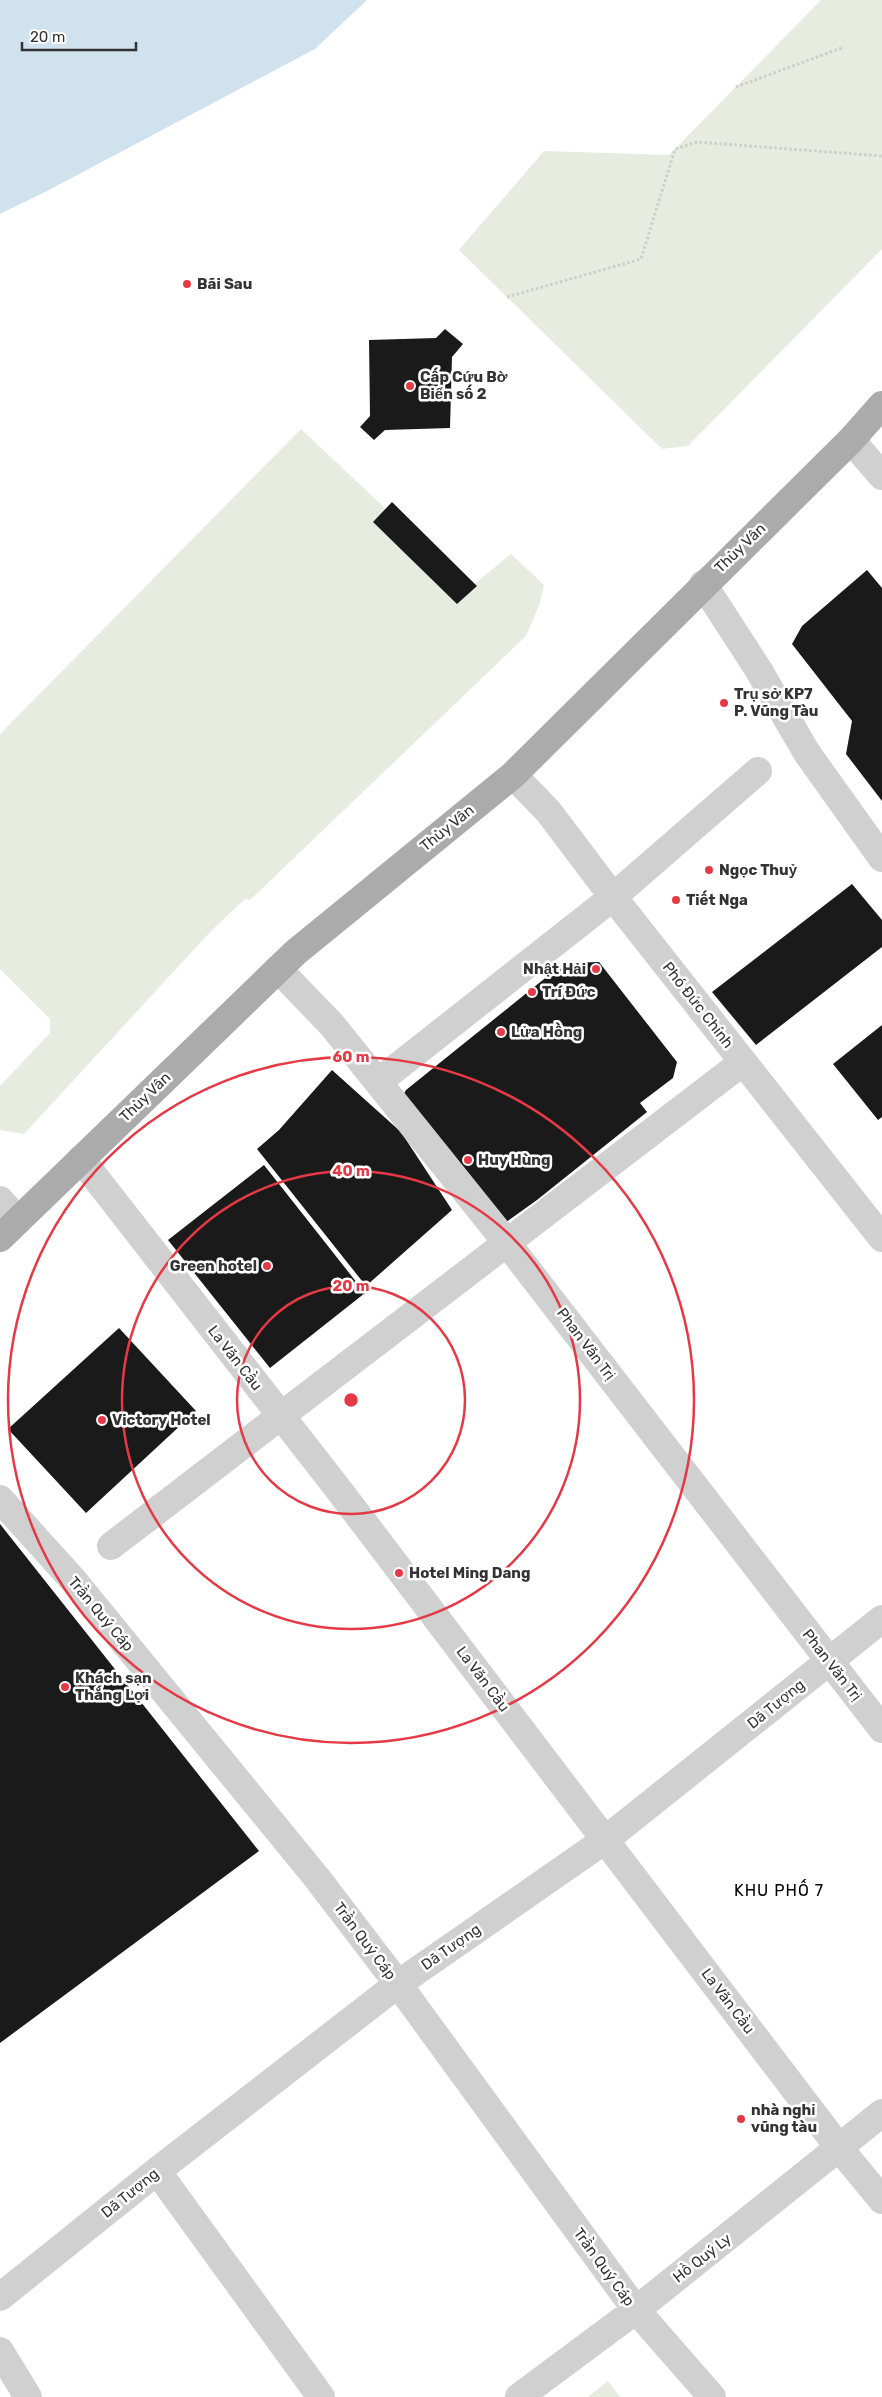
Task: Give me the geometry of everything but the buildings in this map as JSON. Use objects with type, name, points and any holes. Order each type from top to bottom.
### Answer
[{"type":"main road","name":"Thùy Vân","points":[[9,1229],[278,969],[513,775],[703,584],[851,440],[882,405]]},
{"type":"street","points":[[851,440],[882,476]]},
{"type":"street","points":[[703,584],[758,669],[807,753],[882,858]]},
{"type":"street","points":[[378,1082],[613,897],[758,771]]},
{"type":"street","name":"Phó Đức Chính","points":[[513,775],[548,811],[613,897],[882,1238]]},
{"type":"street","name":"Phan Văn Trị","points":[[278,969],[332,1025],[507,1243],[882,1729]]},
{"type":"street","points":[[111,1546],[743,1062]]},
{"type":"street","name":"La Văn Cầu","points":[[81,1159],[280,1417],[342,1494],[840,2149],[882,2200]]},
{"type":"street","points":[[0,1200],[9,1229]]},
{"type":"street","name":"Trần Quý Cáp","points":[[0,1499],[81,1588],[317,1878],[398,1984],[636,2310],[712,2397]]},
{"type":"street","name":"Dã Tượng","points":[[0,2297],[157,2171],[398,1984],[606,1840],[882,1618]]},
{"type":"street","name":"Hồ Quý Ly","points":[[519,2397],[636,2310],[840,2149],[882,2113]]},
{"type":"street","points":[[157,2171],[322,2397]]},
{"type":"street","points":[[0,2351],[28,2397]]},
{"type":"path","points":[[736,86],[844,48]]},
{"type":"path","points":[[507,296],[641,260],[675,149],[697,142],[882,156]]},
{"type":"shaded area","points":[[821,0],[882,0],[882,249],[688,446],[662,449],[459,250],[544,151],[669,155]]},
{"type":"shaded area","points":[[301,429],[470,588],[511,554],[544,585],[540,603],[526,636],[250,900],[245,899],[211,931],[24,1134],[0,1130],[0,1086],[50,1033],[50,1019],[0,969],[0,734]]},
{"type":"shaded area","points":[[608,2381],[620,2397],[588,2397]]},
{"type":"water","points":[[0,0],[367,0],[315,49],[0,214]]},
{"type":"place","name":"Bãi Sau","points":[[187,284]]},
{"type":"place","name":"Cấp Cứu Bờ Biển số 2","points":[[410,386]]},
{"type":"place","name":"Trụ sở KP7 P. Vũng Tàu","points":[[724,703]]},
{"type":"place","name":"Ngọc Thuỷ","points":[[709,870]]},
{"type":"place","name":"Tiết Nga","points":[[676,900]]},
{"type":"place","name":"Nhật Hải","points":[[596,969]]},
{"type":"place","name":"Trí Đức","points":[[532,992]]},
{"type":"place","name":"Lửa Hồng","points":[[501,1032]]},
{"type":"place","name":"Huy Hùng","points":[[468,1160]]},
{"type":"place","name":"Green hotel","points":[[267,1266]]},
{"type":"place","name":"Victory Hotel","points":[[102,1420]]},
{"type":"place","name":"Hotel Ming Dang","points":[[399,1573]]},
{"type":"place","name":"Khách sạn Thắng Lợi","points":[[65,1687]]},
{"type":"place","name":"nhà nghỉ vũng tàu","points":[[741,2119]]},
{"type":"district","name":"KHU PHỐ 7","points":[[779,1890]]}]
